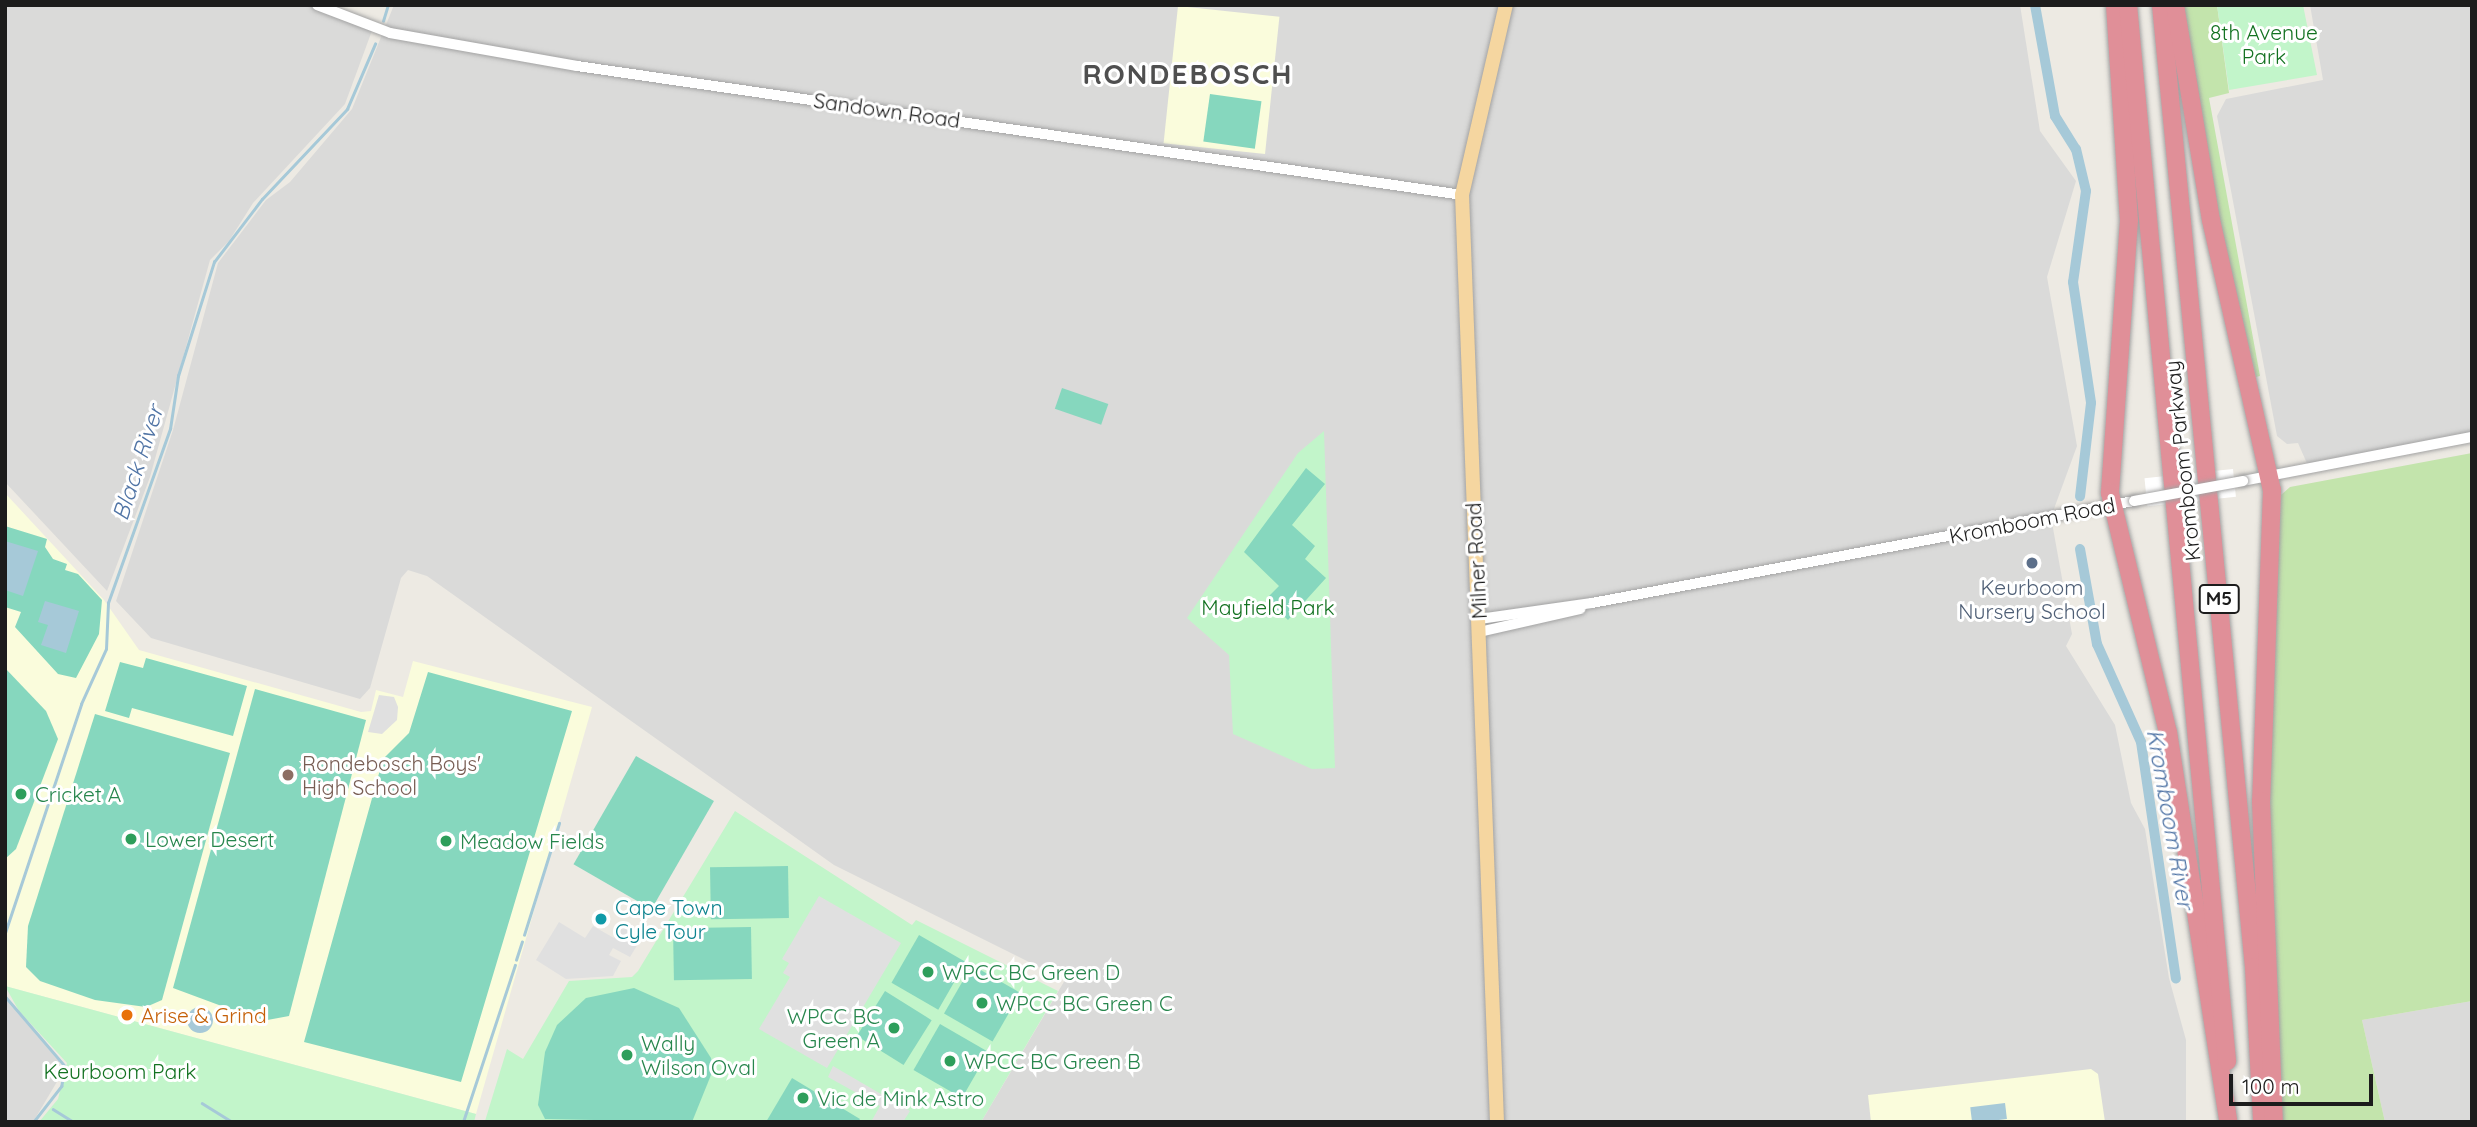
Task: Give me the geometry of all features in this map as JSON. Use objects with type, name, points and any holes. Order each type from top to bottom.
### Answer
[{"type":"highway","points":[[2115,5],[2129,220],[2104,507],[2168,732],[2228,1121]]},
{"type":"highway","name":"Kromboom Parkway","points":[[2127,5],[2221,971],[2228,1121]]},
{"type":"highway","name":"Kromboom Parkway","points":[[2161,5],[2254,967],[2262,1122]]},
{"type":"highway","points":[[2175,5],[2211,220],[2270,476],[2260,801],[2274,1122]]},
{"type":"main road","name":"Milner Road","points":[[1497,1122],[1462,195],[1506,5]]},
{"type":"street","name":"Sandown Road","points":[[317,5],[390,33],[577,66],[1462,195]]},
{"type":"street","name":"Kromboom Road","points":[[1479,625],[2472,437]]},
{"type":"shaded area","points":[[5,5],[317,5],[373,28],[345,104],[253,203],[229,241],[210,260],[150,477],[107,591],[5,482]]},
{"type":"shaded area","points":[[394,5],[2020,5],[2040,131],[2076,181],[2047,277],[2077,446],[2051,517],[2072,634],[2066,646],[2115,725],[2131,803],[2145,829],[2169,978],[2186,1040],[2186,1122],[981,1122],[1065,980],[834,865],[427,576],[408,570],[401,578],[370,688],[360,699],[151,638],[116,601],[173,430],[218,263],[266,200],[290,182],[352,109]]},
{"type":"shaded area","points":[[2310,5],[2472,5],[2472,437],[2309,468],[2298,443],[2287,444],[2277,436],[2217,116],[2226,99],[2323,80]]},
{"type":"shaded area","points":[[1178,6],[1279,17],[1265,154],[1164,143]]},
{"type":"shaded area","name":"Rondebosch Boys' High School","points":[[5,493],[104,600],[139,650],[361,712],[371,711],[376,690],[403,697],[413,661],[592,707],[476,1114],[5,986]]},
{"type":"shaded area","points":[[379,695],[394,697],[398,707],[397,720],[382,734],[368,732]]},
{"type":"shaded area","points":[[819,896],[901,943],[827,1068],[759,1029],[790,977],[783,973],[789,963],[782,959]]},
{"type":"shaded area","points":[[559,922],[585,938],[593,926],[614,938],[623,923],[644,934],[630,957],[613,948],[609,955],[621,961],[613,976],[566,979],[536,960]]},
{"type":"shaded area","points":[[5,999],[59,1060],[61,1075],[33,1122],[5,1122]]},
{"type":"shaded area","points":[[2472,1001],[2472,1122],[2385,1122],[2362,1020]]},
{"type":"shaded area","points":[[833,1066],[910,1111],[903,1122],[871,1122],[880,1106],[828,1077]]},
{"type":"shaded area","points":[[2091,1069],[2098,1074],[2105,1122],[1871,1122],[1868,1095]]},
{"type":"green space","points":[[2181,5],[2217,5],[2229,93],[2209,98],[2260,376],[2256,377],[2216,214]]},
{"type":"green space","name":"8th Avenue Park","points":[[2217,5],[2303,5],[2317,75],[2229,90]]},
{"type":"green space","points":[[1210,94],[1261,101],[1255,149],[1203,142]]},
{"type":"green space","points":[[1062,388],[1108,404],[1101,425],[1055,409]]},
{"type":"green space","name":"Mayfield Park","points":[[1324,431],[1335,768],[1312,769],[1233,734],[1229,655],[1187,618],[1298,453]]},
{"type":"green space","points":[[2472,453],[2472,1001],[2362,1020],[2385,1122],[2280,1122],[2268,779],[2281,495],[2290,487]]},
{"type":"green space","points":[[1306,468],[1325,484],[1292,525],[1315,546],[1305,559],[1326,578],[1288,620],[1266,599],[1279,586],[1244,552]]},
{"type":"green space","points":[[5,526],[47,539],[45,547],[53,559],[67,564],[65,570],[78,574],[102,600],[99,634],[76,678],[58,674],[15,627],[21,612],[5,607]]},
{"type":"green space","points":[[146,658],[247,686],[233,736],[132,708],[129,718],[105,711],[120,662],[143,668]]},
{"type":"green space","name":"Cricket A","points":[[5,668],[46,711],[58,739],[16,849],[5,859]]},
{"type":"green space","name":"Meadow Fields","points":[[428,672],[572,711],[461,1082],[304,1042],[383,759],[409,733]]},
{"type":"green space","points":[[255,689],[366,720],[289,1016],[262,1021],[173,988]]},
{"type":"green space","name":"Lower Desert","points":[[95,714],[230,753],[162,1000],[146,1007],[95,1000],[40,981],[26,967],[28,926]]},
{"type":"green space","points":[[636,756],[714,801],[651,909],[574,864]]},
{"type":"green space","points":[[735,811],[912,925],[916,920],[1058,991],[981,1122],[479,1122],[485,1121],[507,1049],[523,1059],[569,981],[632,977],[638,971]]},
{"type":"green space","points":[[788,866],[789,918],[711,919],[710,867]]},
{"type":"green space","points":[[751,927],[752,979],[674,980],[673,928]]},
{"type":"green space","name":"WPCC BC Green D","points":[[919,935],[966,962],[938,1010],[892,983]]},
{"type":"green space","name":"WPCC BC Green C","points":[[972,965],[1020,993],[992,1041],[944,1013]]},
{"type":"green space","name":"Keurboom Park","points":[[5,986],[476,1114],[474,1122],[39,1122],[58,1099],[67,1063],[19,1011]]},
{"type":"green space","name":"Wally Wilson Oval","points":[[634,988],[679,1008],[711,1058],[713,1070],[692,1122],[545,1119],[538,1105],[545,1052],[557,1025],[586,998]]},
{"type":"green space","name":"WPCC BC Green A","points":[[885,991],[932,1020],[904,1065],[857,1036]]},
{"type":"green space","name":"WPCC BC Green B","points":[[940,1024],[988,1052],[962,1098],[914,1070]]},
{"type":"green space","name":"Vic de Mink Astro","points":[[792,1078],[860,1119],[858,1122],[766,1122]]},
{"type":"water","points":[[5,541],[38,551],[23,596],[5,590]]},
{"type":"water","points":[[45,601],[79,611],[66,653],[41,645],[48,625],[38,622]]},
{"type":"water","points":[[200,1007],[210,1010],[213,1020],[210,1030],[200,1033],[190,1030],[187,1020],[190,1010]]},
{"type":"water","points":[[2005,1103],[2007,1119],[1972,1122],[1970,1107]]},
{"type":"pier","points":[[2233,469],[2236,497],[2147,506],[2144,478]]},
{"type":"waterway","name":"Black River","points":[[383,21],[388,5]]},
{"type":"waterway","name":"Kromboom River","points":[[2035,5],[2055,116],[2076,149],[2086,191],[2073,282],[2091,403],[2080,496]]},
{"type":"waterway","name":"Black River","points":[[5,933],[81,704],[106,649],[108,603],[170,429],[178,376],[214,262],[262,199],[347,109],[375,44]]},
{"type":"waterway","name":"Kromboom River","points":[[2080,549],[2097,644],[2141,742],[2176,978]]},
{"type":"waterway","points":[[524,935],[559,823]]},
{"type":"waterway","points":[[516,960],[522,942]]},
{"type":"waterway","points":[[463,1122],[515,965]]},
{"type":"waterway","name":"Black River","points":[[5,996],[65,1066],[62,1086],[34,1122]]},
{"type":"waterway","points":[[202,1103],[233,1122]]},
{"type":"waterway","points":[[53,1109],[74,1122]]},
{"type":"place","name":"Keurboom Nursery School","points":[[2032,563]]},
{"type":"place","name":"Rondebosch Boys' High School","points":[[288,775]]},
{"type":"place","name":"Cricket A","points":[[21,794]]},
{"type":"place","name":"Lower Desert","points":[[131,839]]},
{"type":"place","name":"Meadow Fields","points":[[446,841]]},
{"type":"place","name":"Cape Town Cyle Tour","points":[[601,919]]},
{"type":"place","name":"WPCC BC Green D","points":[[928,972]]},
{"type":"place","name":"WPCC BC Green C","points":[[982,1003]]},
{"type":"place","name":"Arise & Grind","points":[[127,1015]]},
{"type":"place","name":"WPCC BC Green A","points":[[894,1028]]},
{"type":"place","name":"Wally Wilson Oval","points":[[627,1055]]},
{"type":"place","name":"WPCC BC Green B","points":[[950,1061]]},
{"type":"place","name":"Vic de Mink Astro","points":[[803,1098]]},
{"type":"district","name":"RONDEBOSCH","points":[[1188,74]]}]
